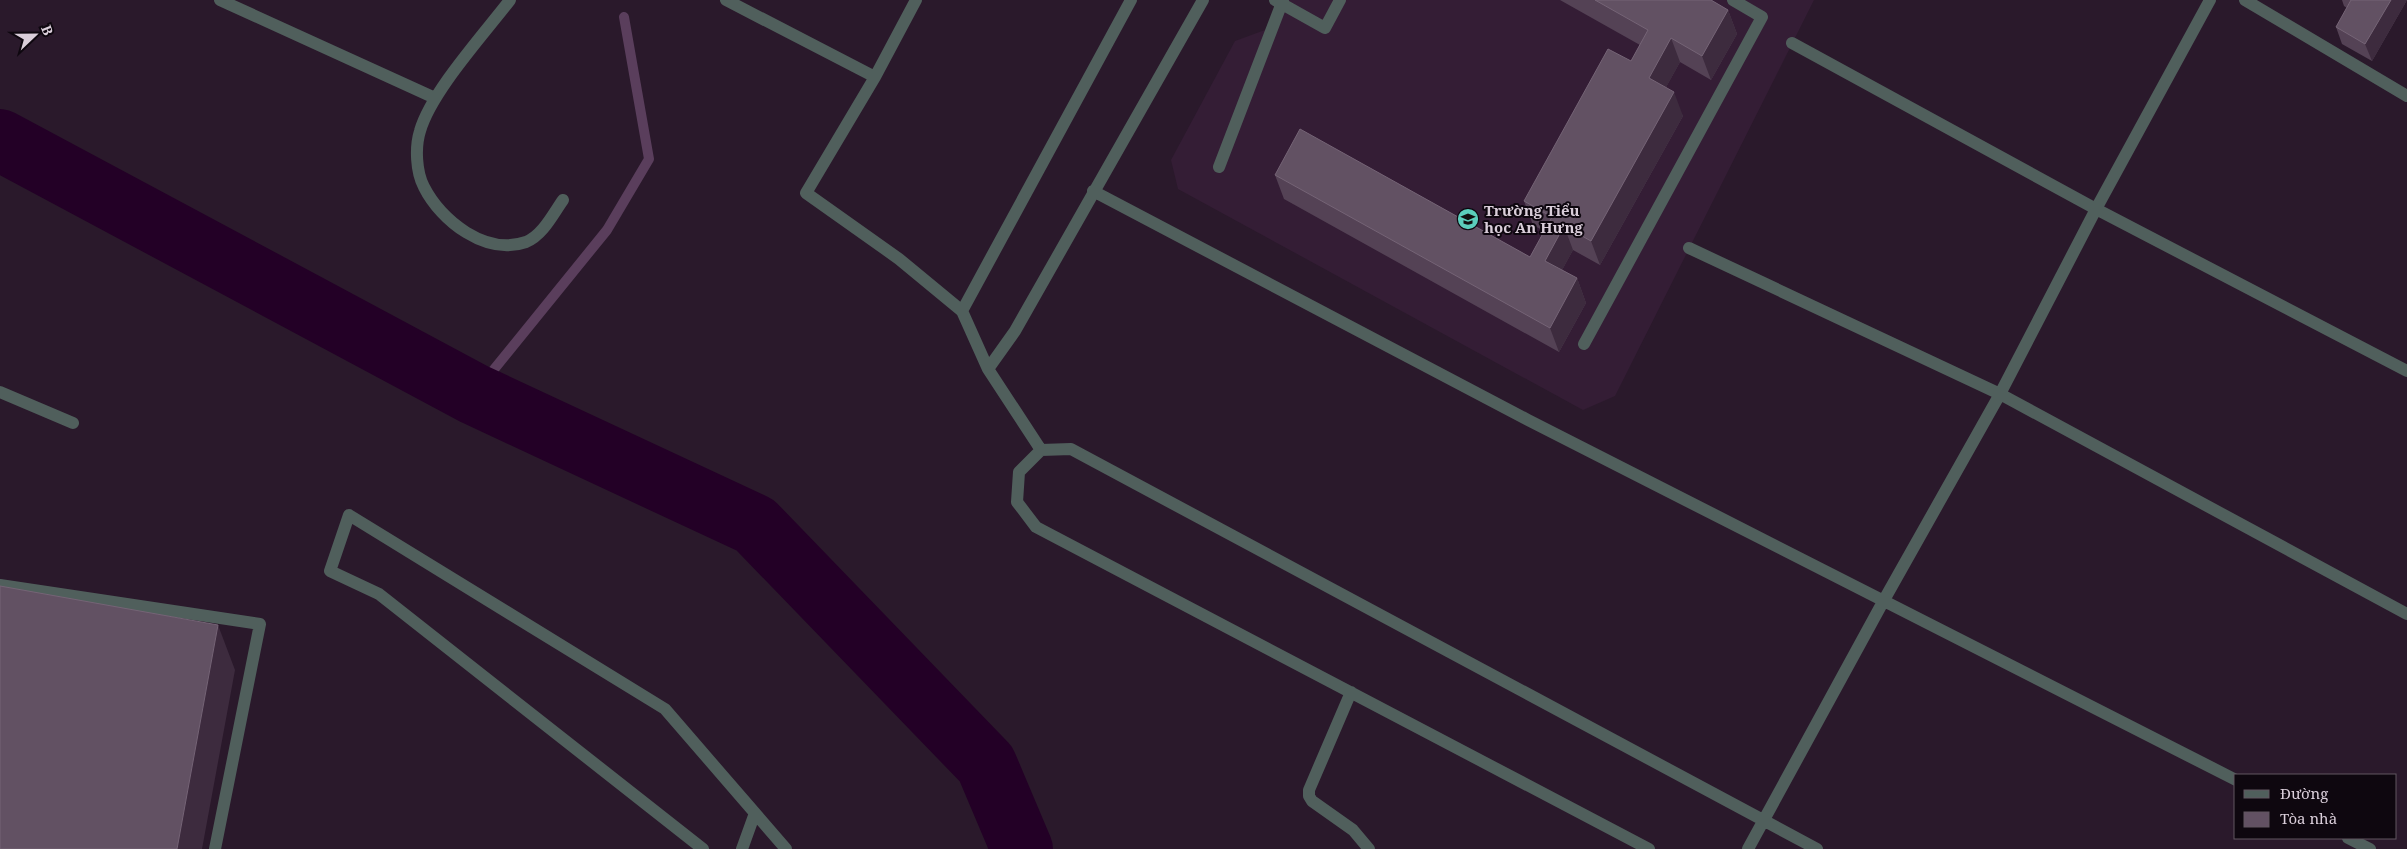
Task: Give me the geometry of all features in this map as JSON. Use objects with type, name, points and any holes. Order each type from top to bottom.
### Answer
[{"type":"street","points":[[220,0],[435,98]]},
{"type":"street","points":[[510,0],[435,98],[420,131],[417,156],[423,186],[437,208],[460,228],[484,242],[506,246],[527,241],[543,228],[563,200]]},
{"type":"street","points":[[726,0],[875,77]]},
{"type":"street","points":[[916,0],[875,77],[806,193],[899,259],[962,310],[988,369],[1041,450]]},
{"type":"street","points":[[962,310],[1131,0]]},
{"type":"street","points":[[988,369],[1015,331],[1203,0]]},
{"type":"street","points":[[1219,167],[1280,1],[1325,28],[1340,0]]},
{"type":"street","points":[[1584,344],[1762,16],[1733,0]]},
{"type":"street","points":[[1748,849],[1884,600],[2000,394],[2096,209],[2210,0]]},
{"type":"street","points":[[2245,0],[2407,96]]},
{"type":"street","points":[[1792,44],[2096,209],[2407,371]]},
{"type":"street","points":[[1093,191],[1519,416],[2234,779]]},
{"type":"street","points":[[1689,248],[2000,394],[2407,614]]},
{"type":"street","points":[[0,392],[73,423]]},
{"type":"street","points":[[1649,849],[1036,527],[1017,502],[1019,472],[1041,450],[1071,449],[1817,849]]},
{"type":"street","points":[[703,849],[379,594],[330,571],[349,515],[665,709],[786,849]]},
{"type":"street","points":[[0,585],[260,624],[215,849]]},
{"type":"street","points":[[1352,692],[1308,796],[1312,801],[1353,830],[1369,849]]},
{"type":"street","points":[[742,849],[755,814]]},
{"type":"street","points":[[2350,839],[2370,849]]},
{"type":"shaded area","name":"Trường Tiểu học An Hưng","points":[[1283,0],[1814,0],[1615,396],[1583,410],[1178,189],[1171,160],[1235,41],[1265,30]]},
{"type":"building","points":[[1595,0],[1711,0],[1728,10],[1702,56],[1671,38],[1649,78],[1674,92],[1591,241],[1564,226],[1545,261],[1577,278],[1550,328],[1275,175],[1300,129],[1530,257],[1552,217],[1524,201],[1608,49],[1631,61],[1648,30]]},
{"type":"building","points":[[2351,0],[2391,0],[2365,44],[2336,27]]},
{"type":"building","points":[[0,586],[218,625],[177,849],[0,849]]},
{"type":"waterway","points":[[474,394],[607,230],[649,159],[624,17]]},
{"type":"waterway","points":[[0,140],[474,394],[755,525],[986,764],[1022,849]]},
{"type":"place","name":"Trường Tiểu học An Hưng","points":[[1468,219]]}]
